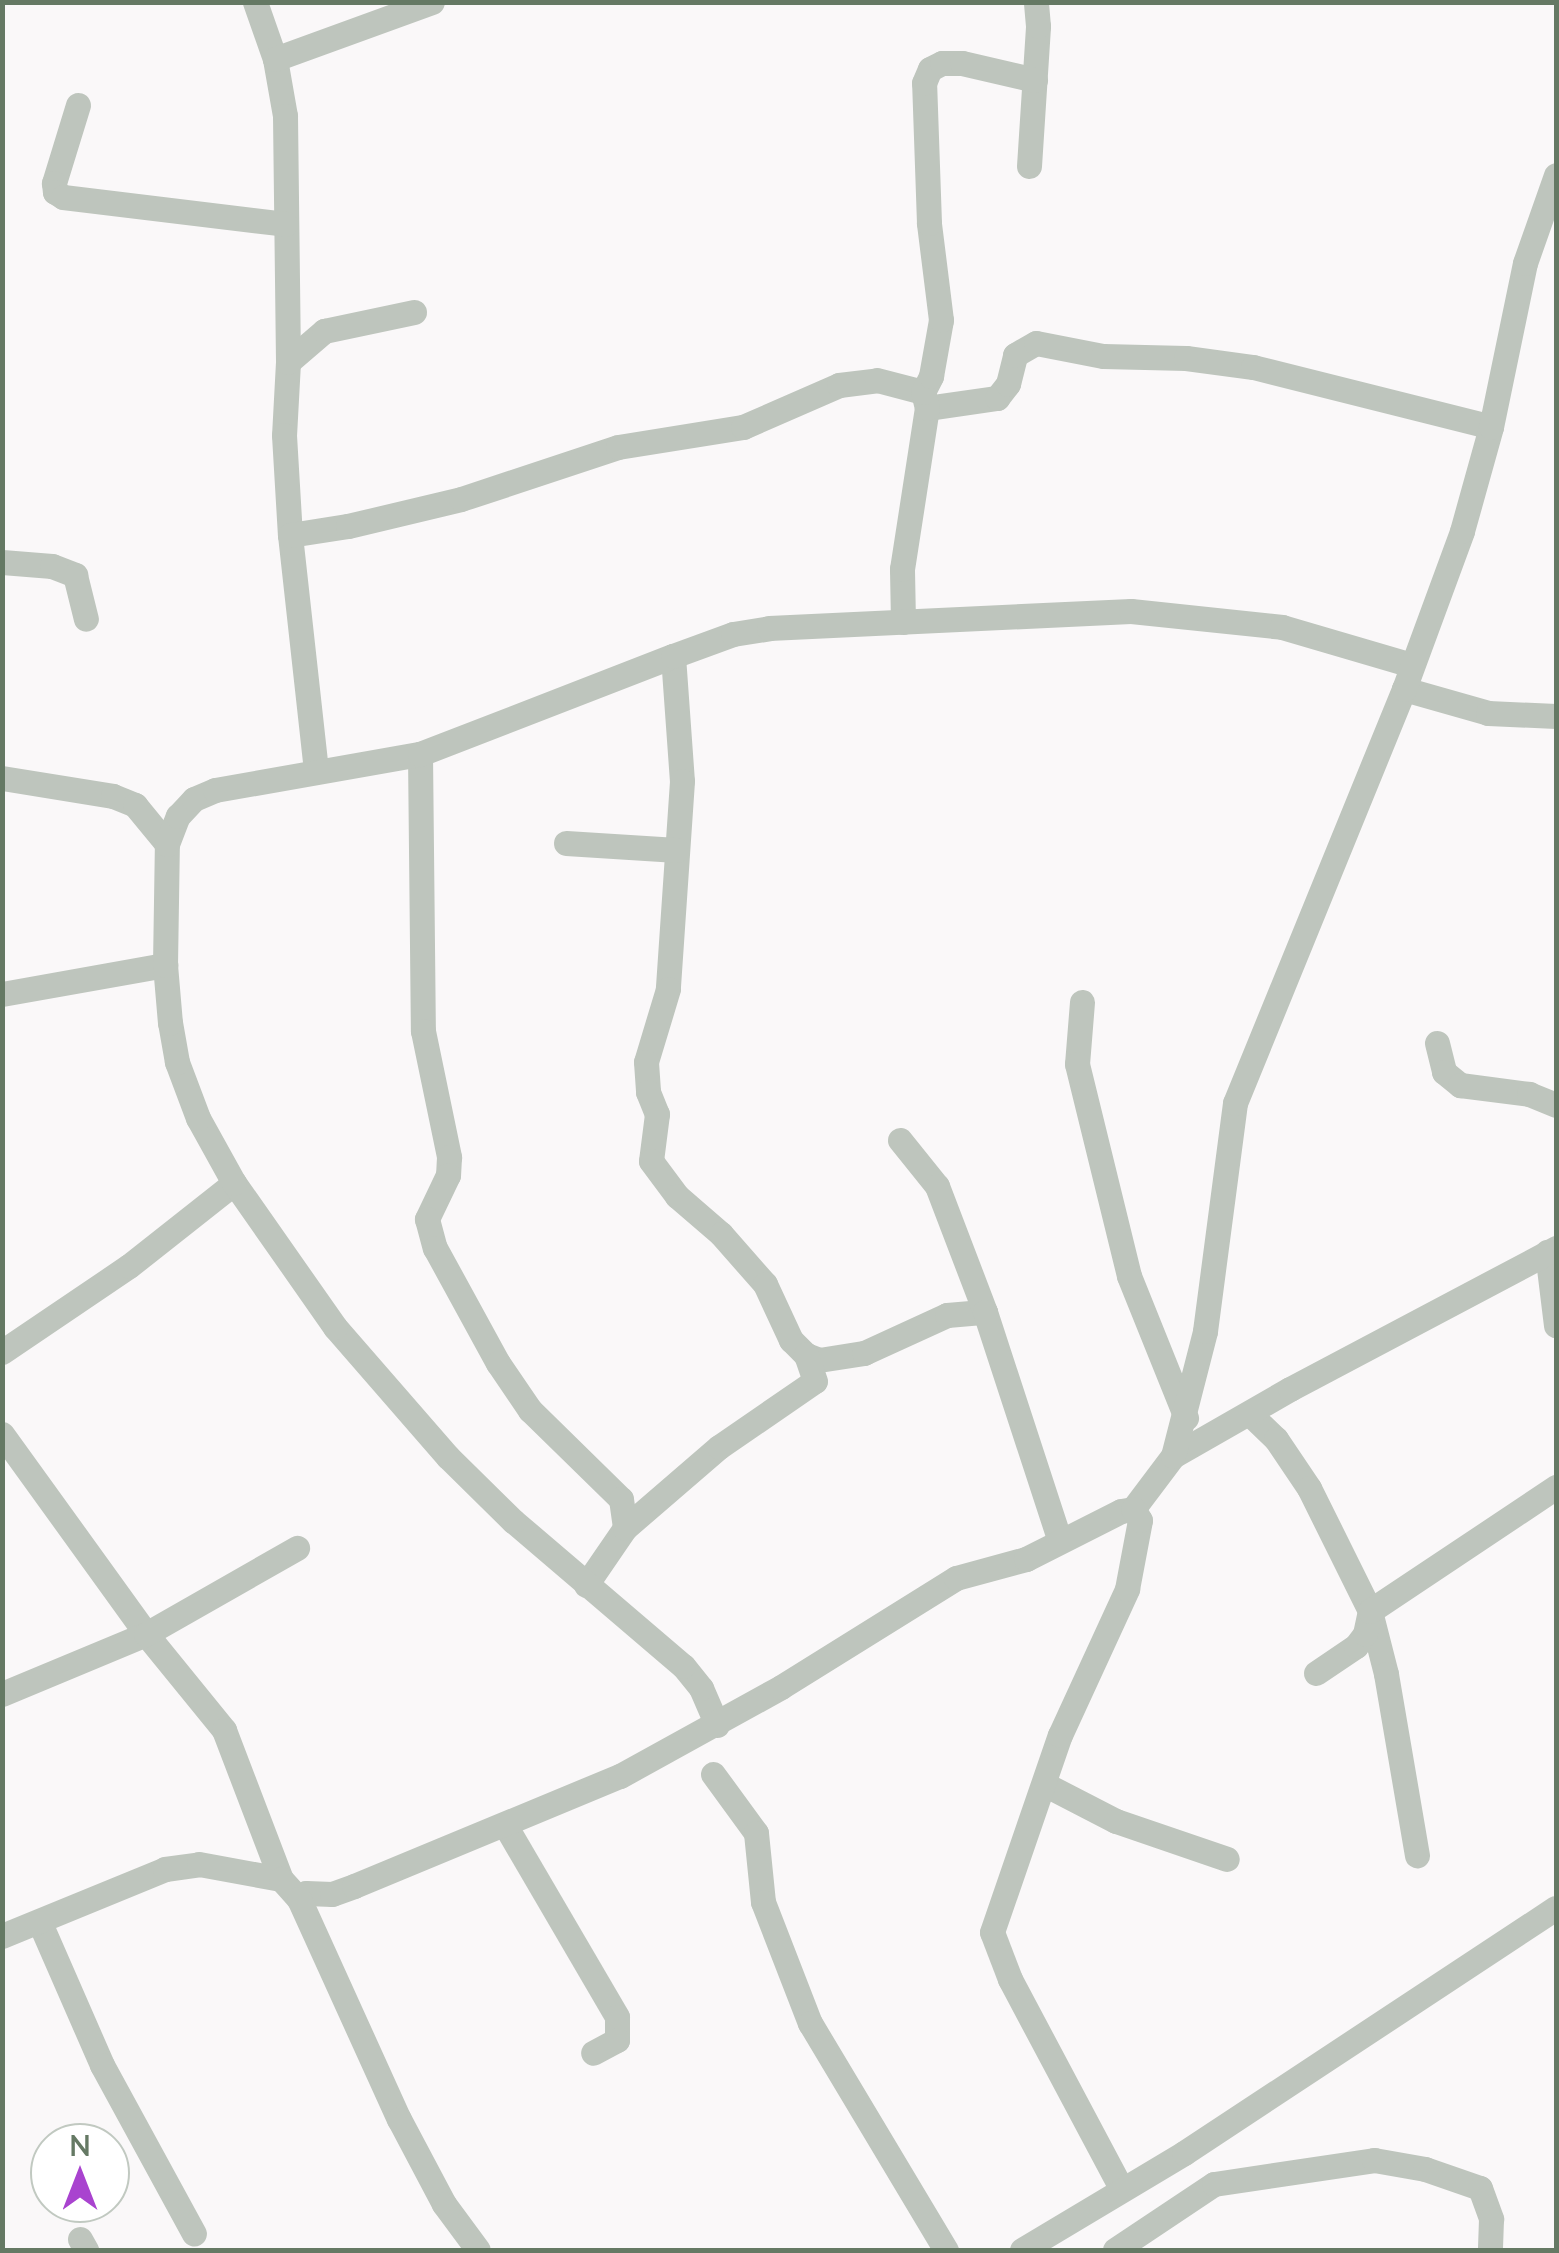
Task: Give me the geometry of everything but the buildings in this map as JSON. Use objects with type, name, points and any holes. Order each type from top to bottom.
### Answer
[{"type":"street","points":[[255,2],[274,59],[285,116],[288,362],[284,435],[290,535],[316,772]]},
{"type":"street","points":[[274,59],[432,2]]},
{"type":"street","points":[[1028,166],[1036,80],[1036,2]]},
{"type":"street","points":[[903,622],[902,569],[925,400],[941,320],[929,223],[924,82],[930,69],[942,63],[962,62],[1036,80]]},
{"type":"street","points":[[78,105],[54,183],[55,192],[63,197],[285,224]]},
{"type":"street","points":[[299,1899],[306,1893],[332,1894],[354,1886],[620,1776],[717,1725],[956,1578],[1026,1559],[1132,1510],[1173,1456],[1186,1418],[1204,1332],[1235,1103],[1408,677],[1462,531],[1491,427],[1525,263],[1556,175]]},
{"type":"street","points":[[288,362],[324,331],[414,312]]},
{"type":"street","points":[[290,535],[348,526],[461,499],[618,447],[743,426],[839,385],[877,380],[925,400],[997,398],[1008,384],[1015,354],[1036,343],[1066,352],[1254,367],[1491,427]]},
{"type":"street","points":[[2,562],[52,566],[75,575],[86,620]]},
{"type":"street","points":[[2,778],[81,788],[135,804],[194,799],[216,790],[420,754],[734,634],[769,628],[1131,612],[1212,616],[1282,627],[1488,712],[1556,716]]},
{"type":"street","points":[[586,1585],[624,1528],[718,1447],[816,1381],[806,1356],[791,1340],[765,1284],[722,1234],[677,1196],[651,1161],[656,1114],[648,1092],[646,1062],[668,989],[682,781],[673,656]]},
{"type":"street","points":[[420,754],[423,1031],[449,1157],[448,1175],[427,1220],[435,1248],[498,1363],[530,1410],[621,1499],[624,1528]]},
{"type":"street","points":[[194,799],[178,816],[167,844],[165,966],[177,1062],[198,1118],[234,1182],[335,1327],[435,1443],[586,1585],[683,1666],[701,1688],[717,1725]]},
{"type":"street","points":[[135,804],[167,844]]},
{"type":"street","points":[[566,843],[677,850]]},
{"type":"street","points":[[2,994],[165,966]]},
{"type":"street","points":[[1082,1002],[1077,1064],[1129,1276],[1186,1418]]},
{"type":"street","points":[[1438,1043],[1444,1072],[1460,1085],[1528,1094],[1556,1106]]},
{"type":"street","points":[[900,1140],[937,1186],[985,1312],[1060,1541]]},
{"type":"street","points":[[2,1352],[129,1266],[234,1182]]},
{"type":"street","points":[[1173,1456],[1552,1250],[1556,1325]]},
{"type":"street","points":[[806,1356],[839,1359],[864,1353],[947,1315],[985,1312]]},
{"type":"street","points":[[1250,1414],[1276,1440],[1309,1488],[1370,1610],[1386,1674],[1417,1856]]},
{"type":"street","points":[[2,1434],[146,1634],[224,1730],[281,1879],[299,1899],[398,2119],[444,2204],[478,2250]]},
{"type":"street","points":[[1316,1673],[1356,1646],[1365,1634],[1370,1610],[1556,1487]]},
{"type":"street","points":[[1121,2188],[993,1939],[1000,1904],[1060,1735],[1127,1589],[1140,1520],[1132,1510]]},
{"type":"street","points":[[2,1694],[146,1634],[297,1548]]},
{"type":"street","points":[[714,1774],[756,1833],[763,1902],[810,2023],[946,2250]]},
{"type":"street","points":[[1044,1784],[1116,1821],[1226,1859]]},
{"type":"street","points":[[506,1825],[617,2017],[616,2040],[593,2052]]},
{"type":"street","points":[[2,1936],[165,1869],[199,1864],[281,1879]]},
{"type":"street","points":[[1022,2250],[1184,2153],[1556,1908]]},
{"type":"street","points":[[40,1923],[102,2066],[194,2234]]},
{"type":"street","points":[[1120,2247],[1214,2184],[1374,2160],[1424,2170],[1480,2188],[1491,2219],[1490,2250]]},
{"type":"street","points":[[1120,2247],[1150,2250]]}]
